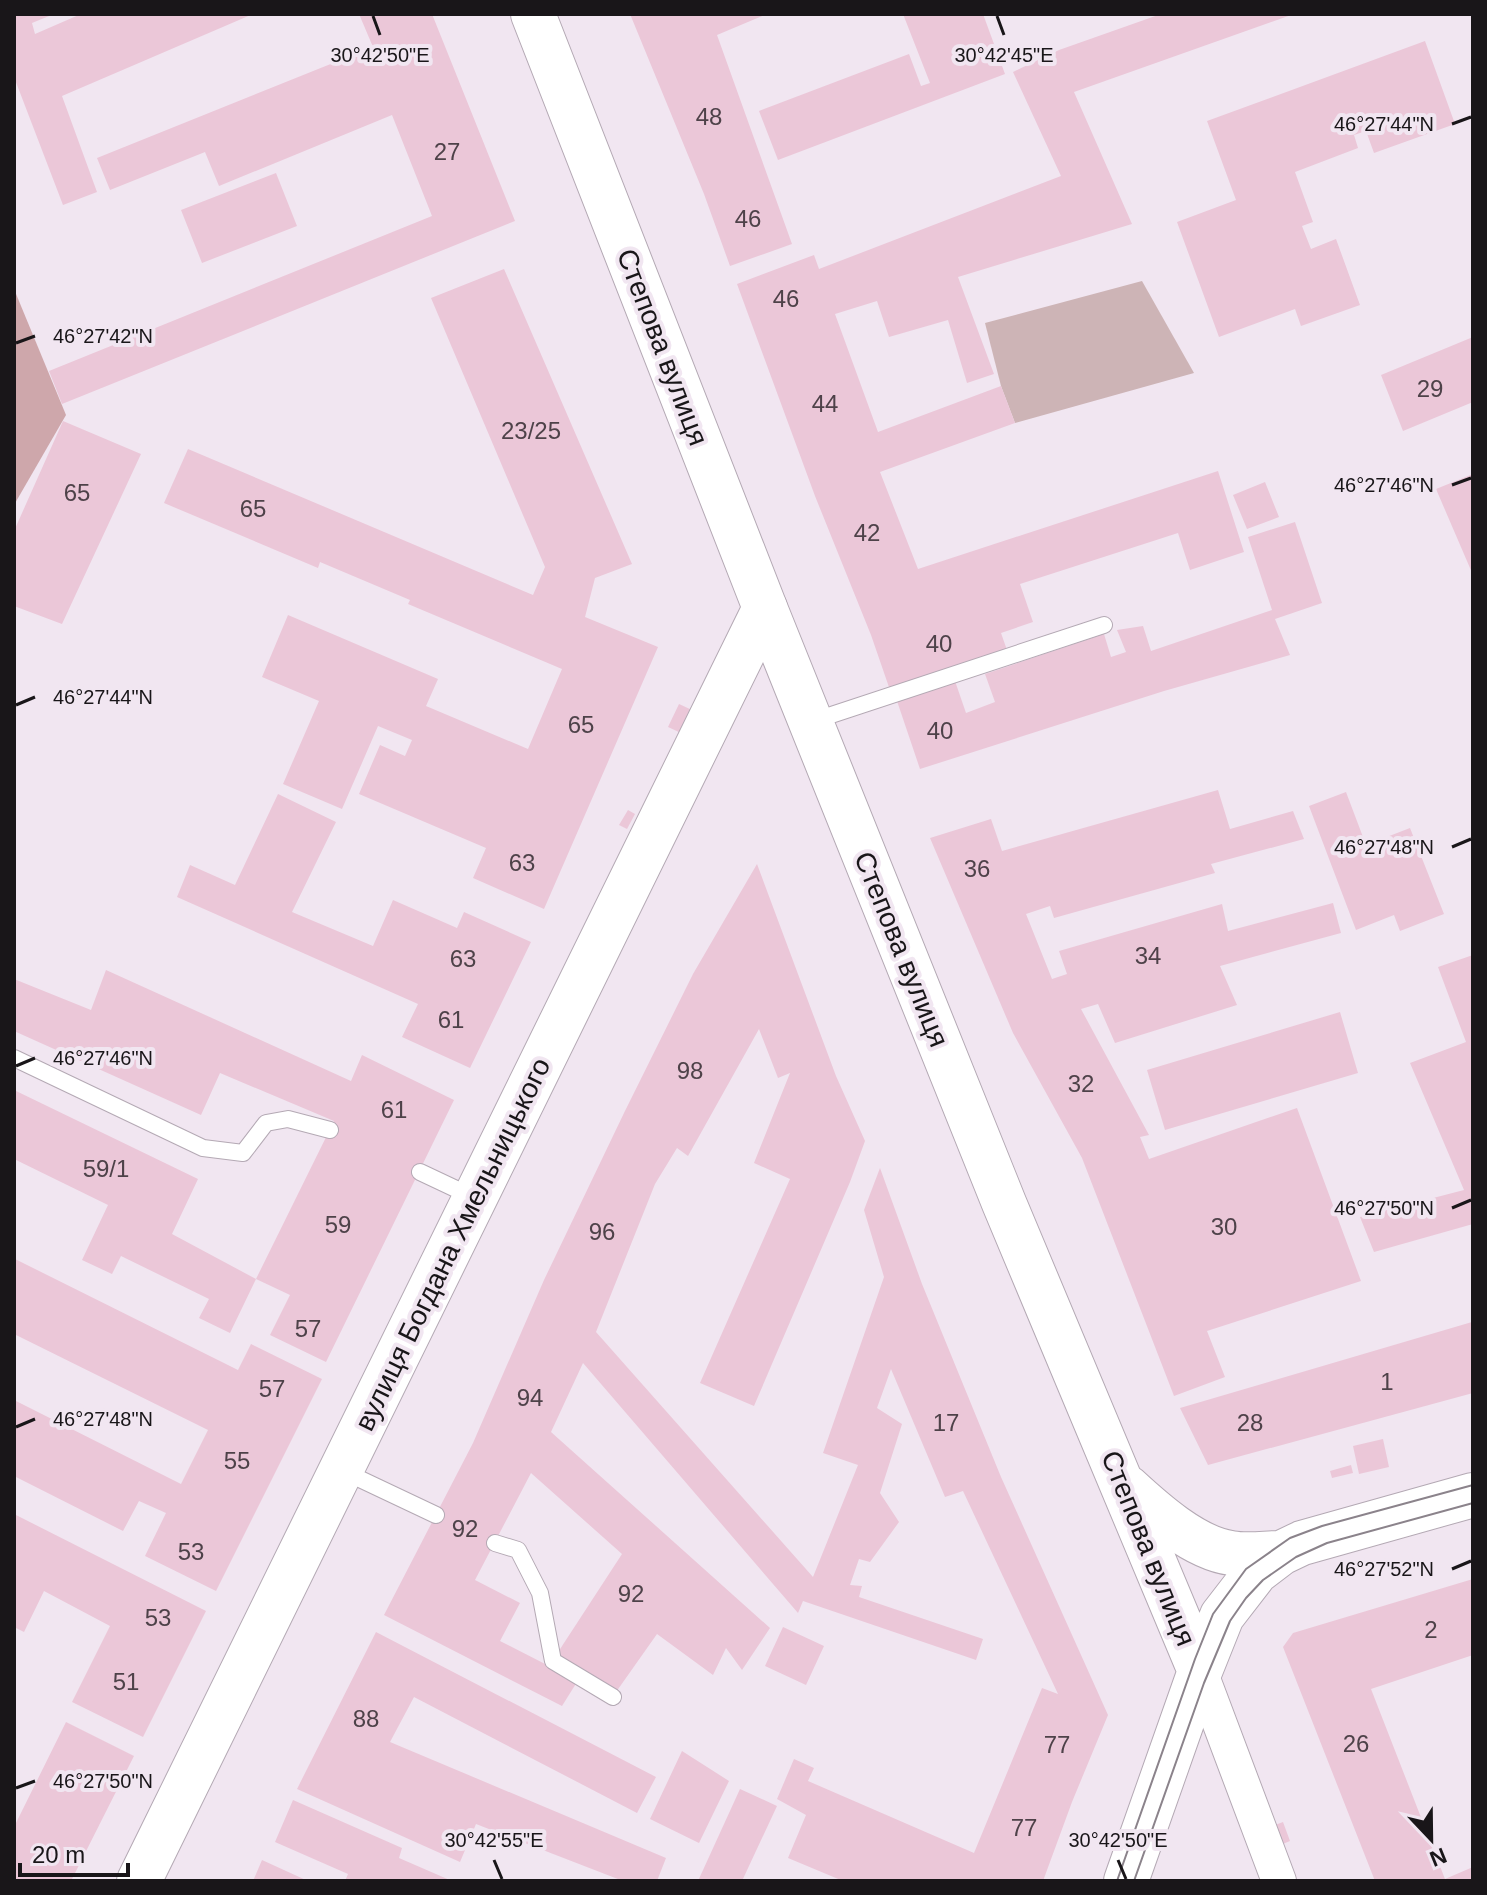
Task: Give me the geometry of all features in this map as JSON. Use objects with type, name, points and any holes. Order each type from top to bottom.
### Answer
[{"type":"main road","name":"Степова вулиця","points":[[533,14],[765,608],[1004,1203],[1200,1671]]},
{"type":"main road","name":"вулиця Богдана Хмельницького","points":[[139,1881],[765,608]]},
{"type":"main road","points":[[1122,1482],[1155,1513],[1217,1549],[1231,1553],[1281,1553]]},
{"type":"main road","points":[[1126,1881],[1222,1616],[1256,1572],[1281,1553],[1325,1536],[1473,1495]]},
{"type":"street","name":"Степова вулиця","points":[[1200,1671],[1279,1881]]},
{"type":"lane","points":[[811,721],[1104,625]]},
{"type":"lane","points":[[14,1058],[203,1148],[243,1153],[266,1123],[288,1119],[330,1130]]},
{"type":"lane","points":[[420,1172],[474,1198]]},
{"type":"lane","points":[[342,1471],[436,1515]]},
{"type":"lane","points":[[495,1543],[518,1550],[540,1593],[553,1661],[613,1697]]},
{"type":"shaded area","points":[[1142,281],[1194,373],[1015,423],[1001,386],[985,323]]},
{"type":"shaded area","points":[[14,289],[66,415],[14,505]]},
{"type":"building","points":[[14,14],[54,14],[32,23],[35,34],[81,14],[253,14],[62,96],[97,192],[63,205],[14,77]]},
{"type":"building","points":[[359,14],[432,14],[515,221],[62,404],[49,371],[432,216],[392,115],[219,186],[205,152],[110,190],[97,158],[373,47]]},
{"type":"building","points":[[630,14],[767,14],[717,35],[792,244],[730,266]]},
{"type":"building","points":[[903,14],[983,14],[1005,74],[778,160],[759,111],[909,54],[921,86],[930,83]]},
{"type":"building","points":[[1161,14],[1294,14],[1074,92],[1132,224],[958,277],[994,374],[967,383],[948,320],[889,337],[877,301],[835,314],[878,432],[1001,386],[1015,423],[880,472],[918,569],[1218,471],[1244,552],[1190,570],[1178,533],[1020,584],[1033,622],[1001,633],[1008,653],[891,693],[737,284],[814,255],[819,269],[1061,176],[1013,72],[1059,50]]},
{"type":"building","points":[[1425,41],[1455,124],[1374,153],[1366,131],[1354,135],[1358,148],[1295,172],[1313,222],[1302,226],[1311,249],[1336,239],[1360,305],[1301,326],[1295,309],[1219,337],[1177,222],[1236,200],[1207,121]]},
{"type":"building","points":[[276,173],[297,226],[202,263],[181,210]]},
{"type":"building","points":[[504,269],[632,564],[595,578],[585,617],[658,647],[544,909],[473,878],[486,848],[359,794],[380,745],[405,756],[412,740],[378,726],[342,809],[283,784],[319,701],[262,677],[288,615],[438,679],[426,706],[528,749],[562,669],[408,604],[410,600],[320,562],[318,568],[164,503],[188,449],[533,595],[545,567],[431,298]]},
{"type":"building","points":[[1473,337],[1473,402],[1403,431],[1381,375]]},
{"type":"building","points":[[63,421],[141,454],[62,624],[14,606],[14,531]]},
{"type":"building","points":[[1473,474],[1473,575],[1436,489]]},
{"type":"building","points":[[1265,482],[1279,517],[1247,529],[1233,495]]},
{"type":"building","points":[[1295,522],[1322,603],[1275,619],[1290,655],[1164,691],[920,769],[897,701],[955,681],[966,713],[995,702],[985,674],[1104,634],[1111,657],[1126,652],[1117,630],[1143,626],[1151,651],[1272,610],[1248,537]]},
{"type":"building","points":[[679,704],[692,710],[681,733],[668,727]]},
{"type":"building","points":[[1218,790],[1230,829],[1293,811],[1304,839],[1211,864],[1215,873],[1054,918],[1050,906],[1026,914],[1052,979],[1067,974],[1059,951],[1222,904],[1228,931],[1333,903],[1341,933],[1220,966],[1237,1005],[1115,1043],[1098,1004],[1081,1009],[1149,1135],[1140,1137],[1149,1159],[1297,1108],[1361,1281],[1207,1331],[1225,1377],[1174,1396],[1082,1158],[1013,1033],[930,838],[991,819],[1002,851]]},
{"type":"building","points":[[1346,792],[1366,845],[1410,828],[1444,914],[1400,931],[1394,915],[1356,930],[1309,806]]},
{"type":"building","points":[[278,794],[336,822],[292,912],[373,946],[393,900],[457,928],[464,912],[531,942],[470,1068],[402,1037],[418,1004],[177,897],[190,865],[235,885]]},
{"type":"building","points":[[628,810],[635,814],[627,829],[619,825]]},
{"type":"building","points":[[757,864],[836,1076],[865,1141],[754,1406],[700,1383],[790,1179],[754,1163],[790,1073],[778,1078],[759,1029],[688,1156],[677,1148],[655,1184],[596,1332],[813,1577],[858,1465],[823,1453],[884,1277],[864,1210],[880,1168],[922,1284],[1001,1477],[1108,1715],[1043,1881],[843,1881],[788,1858],[806,1815],[777,1799],[794,1759],[814,1768],[808,1781],[974,1853],[1042,1688],[1058,1694],[963,1491],[945,1497],[891,1369],[877,1408],[902,1424],[880,1493],[899,1522],[870,1562],[859,1559],[850,1585],[862,1586],[859,1597],[983,1639],[976,1660],[803,1601],[798,1613],[583,1363],[551,1432],[770,1628],[742,1670],[726,1648],[713,1675],[657,1634],[609,1702],[577,1682],[562,1706],[384,1615],[473,1443],[544,1280],[693,974]],"holes":[[[531,1473],[622,1554],[549,1666],[500,1641],[520,1603],[475,1580]]]},
{"type":"building","points":[[1473,955],[1473,1224],[1374,1252],[1360,1217],[1464,1190],[1410,1063],[1466,1042],[1438,967]]},
{"type":"building","points":[[106,970],[351,1081],[362,1055],[454,1100],[326,1362],[270,1335],[290,1295],[256,1279],[334,1121],[220,1073],[201,1115],[14,1031],[14,979],[91,1010]]},
{"type":"building","points":[[1340,1012],[1358,1073],[1165,1130],[1147,1070]]},
{"type":"building","points":[[14,1090],[198,1179],[172,1234],[256,1279],[230,1333],[199,1318],[209,1299],[121,1256],[112,1274],[82,1260],[108,1205],[14,1159]]},
{"type":"building","points":[[15,1259],[238,1370],[251,1344],[322,1379],[216,1591],[145,1556],[166,1513],[139,1501],[123,1531],[14,1476],[14,1400],[181,1484],[208,1430],[14,1334]]},
{"type":"building","points":[[1472,1322],[1473,1393],[1208,1465],[1180,1408]]},
{"type":"building","points":[[1383,1439],[1389,1467],[1359,1474],[1353,1446]]},
{"type":"building","points":[[1351,1465],[1353,1473],[1332,1478],[1330,1471]]},
{"type":"building","points":[[14,1514],[206,1611],[143,1737],[72,1702],[110,1626],[44,1591],[24,1632],[14,1627]]},
{"type":"building","points":[[1473,1579],[1473,1655],[1371,1689],[1445,1879],[1473,1867],[1473,1881],[1375,1881],[1283,1647],[1293,1633]]},
{"type":"building","points":[[783,1627],[824,1646],[806,1685],[765,1666]]},
{"type":"building","points":[[376,1632],[656,1777],[637,1813],[414,1697],[390,1742],[666,1858],[657,1881],[623,1881],[476,1824],[460,1862],[297,1789]]},
{"type":"building","points":[[66,1722],[134,1756],[71,1881],[14,1881],[14,1827]]},
{"type":"building","points":[[682,1751],[729,1781],[699,1843],[650,1819]]},
{"type":"building","points":[[740,1789],[777,1806],[742,1881],[698,1881]]},
{"type":"building","points":[[293,1800],[402,1848],[399,1858],[452,1881],[345,1881],[348,1874],[275,1842]]},
{"type":"building","points":[[1283,1822],[1290,1841],[1273,1848],[1265,1829]]},
{"type":"building","points":[[262,1860],[308,1881],[253,1881]]},
{"type":"tram line","points":[[1117,1881],[1213,1614],[1246,1569],[1290,1538],[1322,1526],[1473,1485]]},
{"type":"tram line","points":[[1134,1881],[1204,1683],[1230,1621],[1246,1598],[1263,1580],[1296,1557],[1327,1543],[1473,1503]]}]
